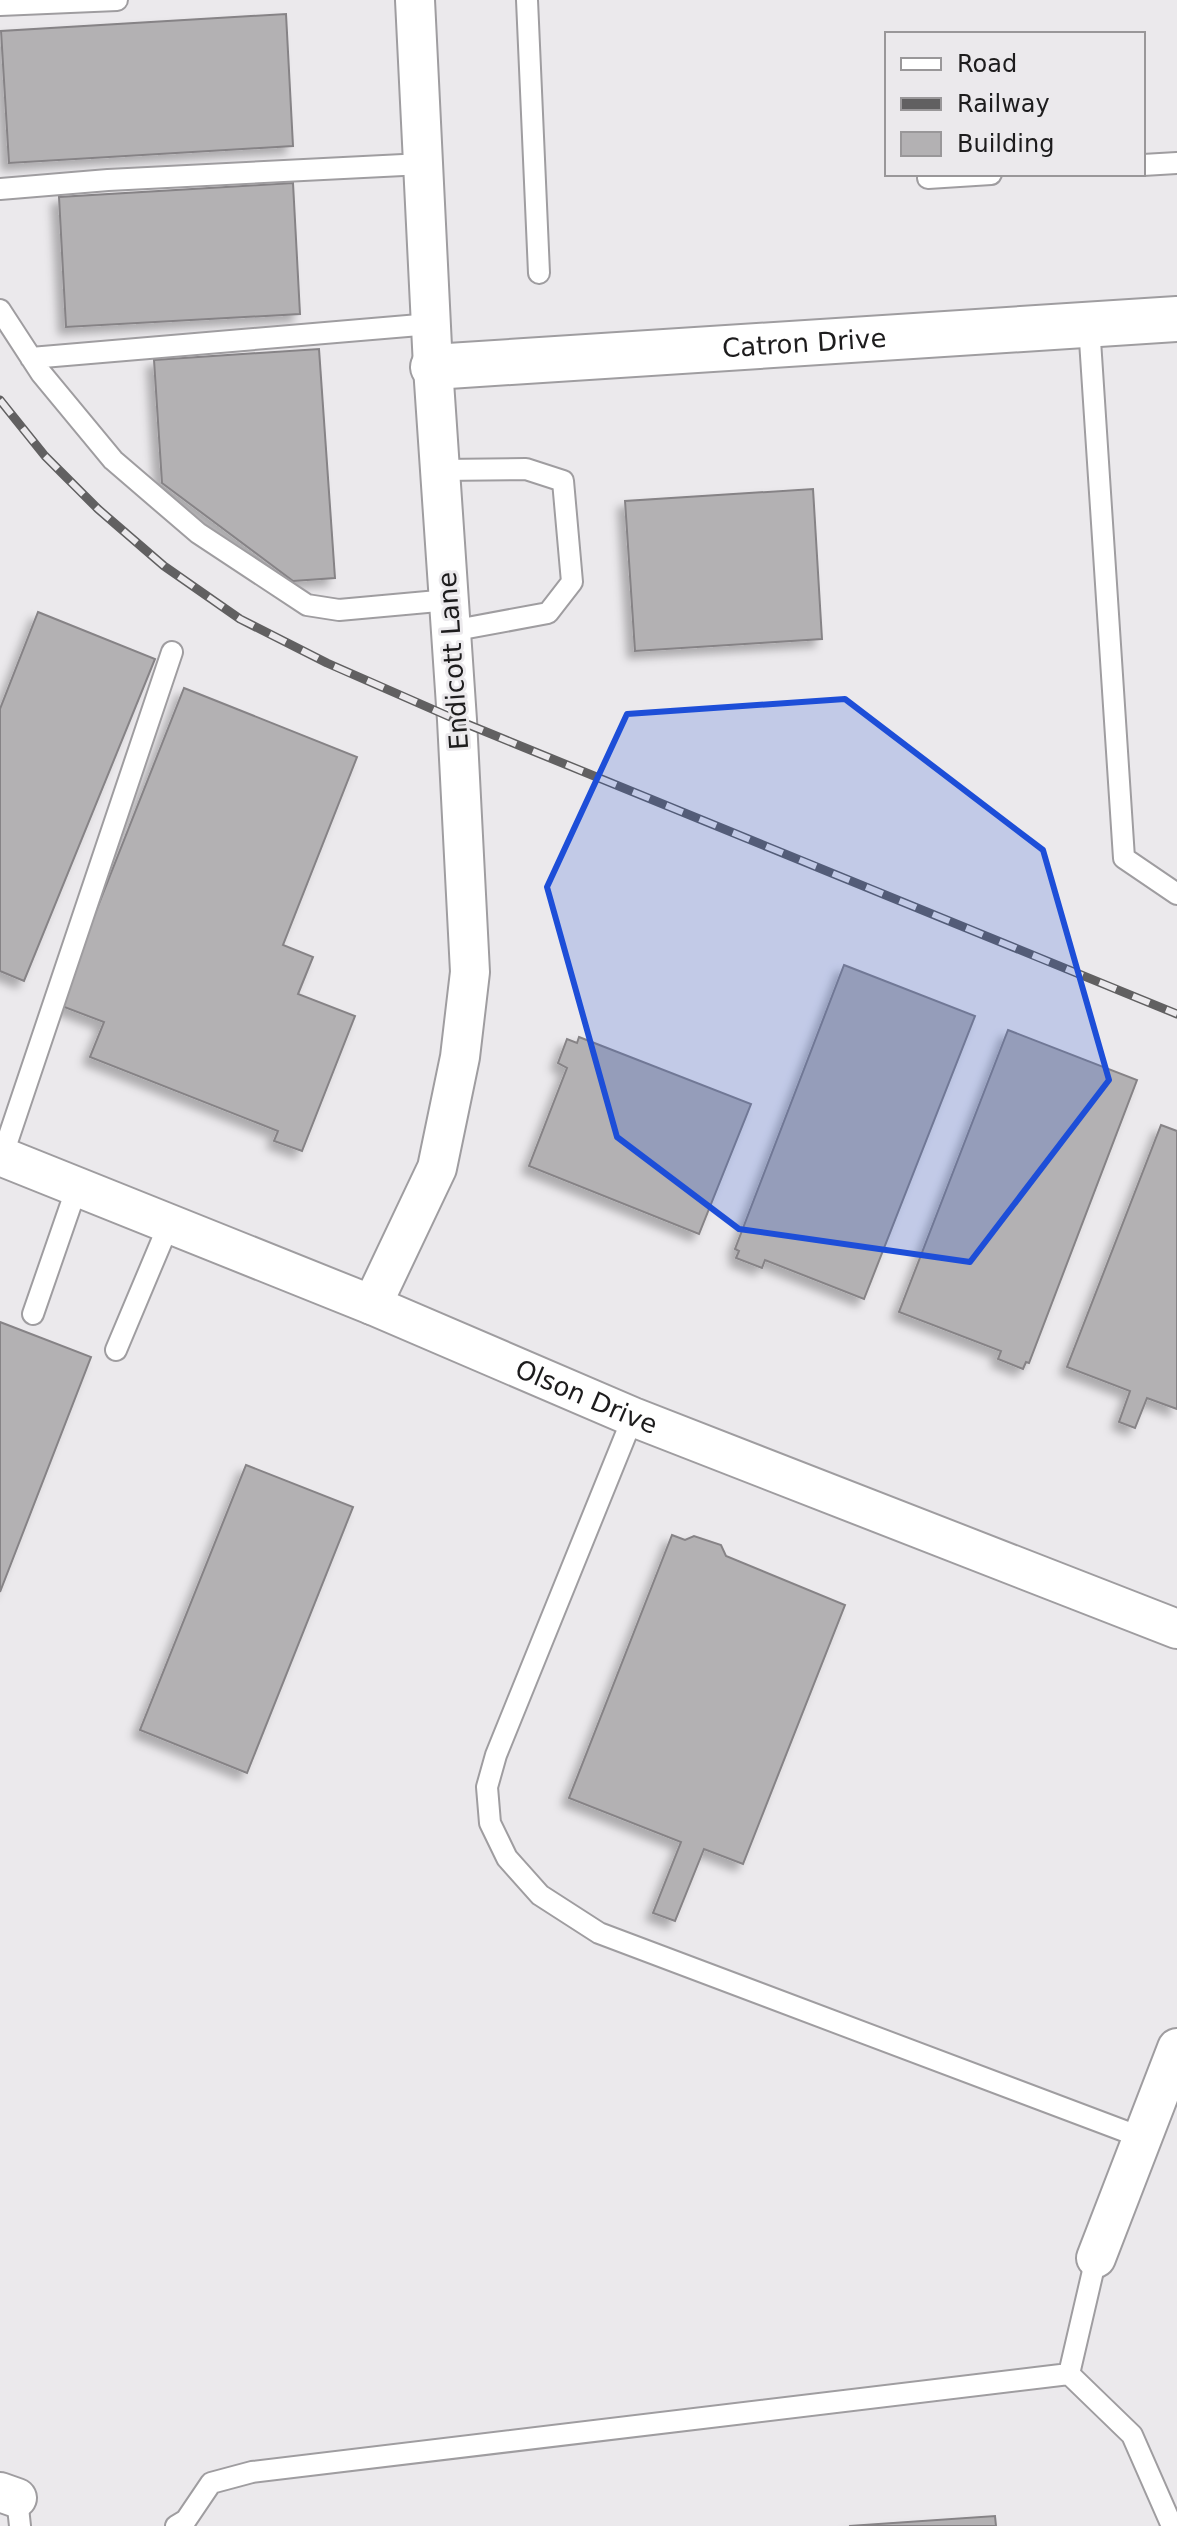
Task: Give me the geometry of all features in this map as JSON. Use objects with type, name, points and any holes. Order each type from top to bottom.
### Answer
[{"type":"street","name":"Endicott Lane","points":[[372,1305],[437,1168],[460,1057],[470,972],[433,367],[415,0]]},
{"type":"street","name":"Catron Drive","points":[[433,367],[1177,319]]},
{"type":"street","name":"Olson Drive","points":[[1,1156],[372,1305],[633,1417],[1177,1629]]},
{"type":"street","points":[[1096,2258],[1158,2119],[1177,2048]]},
{"type":"lane","points":[[0,5],[117,0]]},
{"type":"lane","points":[[527,0],[539,273]]},
{"type":"lane","points":[[1145,165],[1177,163]]},
{"type":"lane","points":[[0,189],[108,180],[423,164]]},
{"type":"lane","points":[[928,178],[960,176]]},
{"type":"lane","points":[[0,310],[31,358],[113,460],[198,533],[307,605],[339,610],[450,615],[548,613],[572,582],[563,481],[526,469],[441,470]]},
{"type":"lane","points":[[31,358],[431,324]]},
{"type":"lane","points":[[1089,325],[1124,858],[1177,894]]},
{"type":"lane","points":[[1,1156],[172,652]]},
{"type":"lane","points":[[33,1314],[77,1187]]},
{"type":"lane","points":[[116,1350],[169,1224]]},
{"type":"lane","points":[[633,1417],[496,1755],[487,1787],[490,1823],[507,1858],[540,1895],[599,1933],[1158,2119]]},
{"type":"lane","points":[[1069,2374],[1096,2258]]},
{"type":"lane","points":[[176,2526],[186,2520],[211,2483],[252,2472],[1069,2374]]},
{"type":"lane","points":[[1069,2374],[1132,2435],[1172,2526]]},
{"type":"highlighted area","points":[[845,699],[1043,850],[1109,1080],[970,1262],[739,1229],[617,1137],[547,887],[627,714]]},
{"type":"building","points":[[286,14],[293,146],[9,163],[1,31]]},
{"type":"building","points":[[293,183],[300,314],[66,327],[59,197]]},
{"type":"building","points":[[319,349],[335,578],[293,581],[162,483],[154,360]]},
{"type":"building","points":[[813,489],[822,639],[635,651],[625,501]]},
{"type":"building","points":[[38,612],[155,659],[24,981],[0,971],[0,709]]},
{"type":"building","points":[[184,688],[357,757],[283,945],[313,957],[298,994],[355,1016],[302,1151],[274,1141],[278,1131],[90,1057],[104,1022],[59,1005]]},
{"type":"building","points":[[844,965],[975,1016],[864,1299],[765,1260],[762,1268],[736,1258],[739,1251],[735,1249]]},
{"type":"building","points":[[1008,1030],[1137,1080],[1029,1363],[1026,1362],[1023,1369],[998,1359],[1001,1351],[899,1312]]},
{"type":"building","points":[[579,1037],[751,1104],[699,1234],[529,1166],[567,1068],[558,1063],[567,1039],[577,1043]]},
{"type":"building","points":[[1161,1125],[1177,1131],[1177,1409],[1147,1398],[1135,1428],[1119,1422],[1130,1391],[1067,1367]]},
{"type":"building","points":[[0,1322],[91,1357],[0,1592]]},
{"type":"building","points":[[246,1465],[353,1507],[247,1773],[140,1730]]},
{"type":"building","points":[[672,1535],[685,1540],[694,1536],[721,1545],[726,1556],[845,1605],[743,1864],[704,1849],[675,1921],[653,1913],[681,1842],[569,1798]]},
{"type":"building","points":[[995,2516],[996,2526],[849,2526]]},
{"type":"railway","points":[[0,400],[45,456],[98,509],[164,566],[240,619],[327,663],[457,720],[1177,1014]]}]
